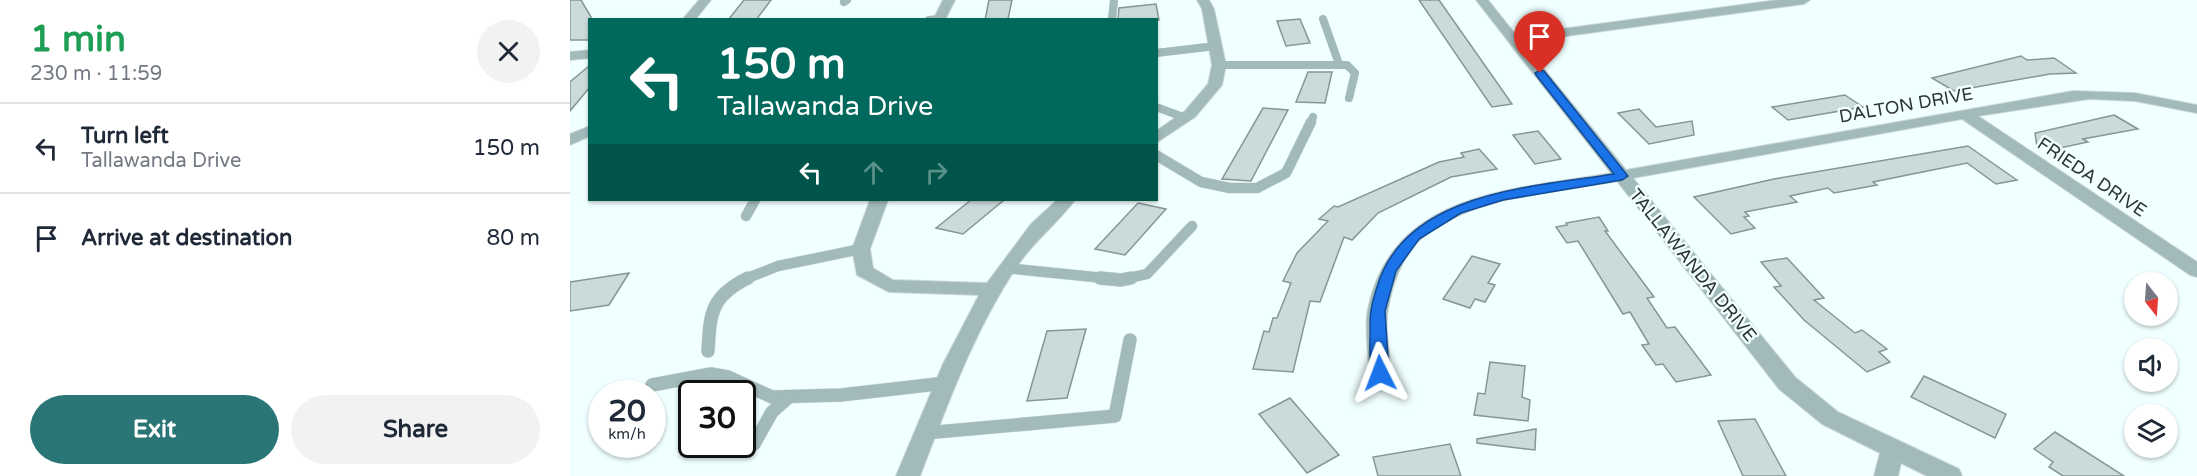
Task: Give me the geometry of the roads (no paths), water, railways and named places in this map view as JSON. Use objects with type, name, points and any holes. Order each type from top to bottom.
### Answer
[{"type":"street","points":[[690,18],[705,0]]},
{"type":"street","points":[[937,18],[949,0]]},
{"type":"street","points":[[1158,137],[1186,118],[1215,85],[1219,65],[1208,9],[1203,0]]},
{"type":"street","name":"TALLAWANDA DRIVE","points":[[1482,0],[1787,383],[1830,418],[1950,476]]},
{"type":"street","points":[[1513,39],[1804,0]]},
{"type":"street","points":[[570,56],[588,54]]},
{"type":"street","name":"DALTON DRIVE","points":[[1380,373],[1377,311],[1389,270],[1414,236],[1456,210],[1501,196],[2073,95],[2114,93],[2153,98],[2197,109]]},
{"type":"street","name":"FRIEDA DRIVE","points":[[1964,114],[2197,272]]},
{"type":"street","points":[[570,133],[588,131]]},
{"type":"street","points":[[570,140],[588,131]]},
{"type":"street","points":[[879,201],[861,249],[864,271],[889,286],[990,289]]},
{"type":"street","points":[[908,476],[946,383],[990,289],[1037,225],[1065,201]]},
{"type":"street","points":[[1886,476],[1893,450]]},
{"type":"lane","points":[[1112,18],[1114,0]]},
{"type":"lane","points":[[1323,20],[1339,64]]},
{"type":"lane","points":[[1158,53],[1216,46]]},
{"type":"lane","points":[[1219,65],[1347,65],[1355,73],[1349,98]]},
{"type":"lane","points":[[1158,108],[1186,118]]},
{"type":"lane","points":[[1158,156],[1201,182],[1230,188],[1257,188],[1286,173],[1313,117]]},
{"type":"lane","points":[[746,216],[754,201]]},
{"type":"lane","points":[[1005,268],[1121,280],[1130,278],[1147,274],[1192,226]]},
{"type":"lane","points":[[708,351],[712,310],[724,290],[740,279],[808,259],[861,249]]},
{"type":"lane","points":[[925,433],[1116,416],[1130,340]]},
{"type":"lane","points":[[666,382],[711,374],[728,376],[772,397],[841,395],[946,383]]},
{"type":"lane","points":[[756,440],[772,412],[789,397]]}]
